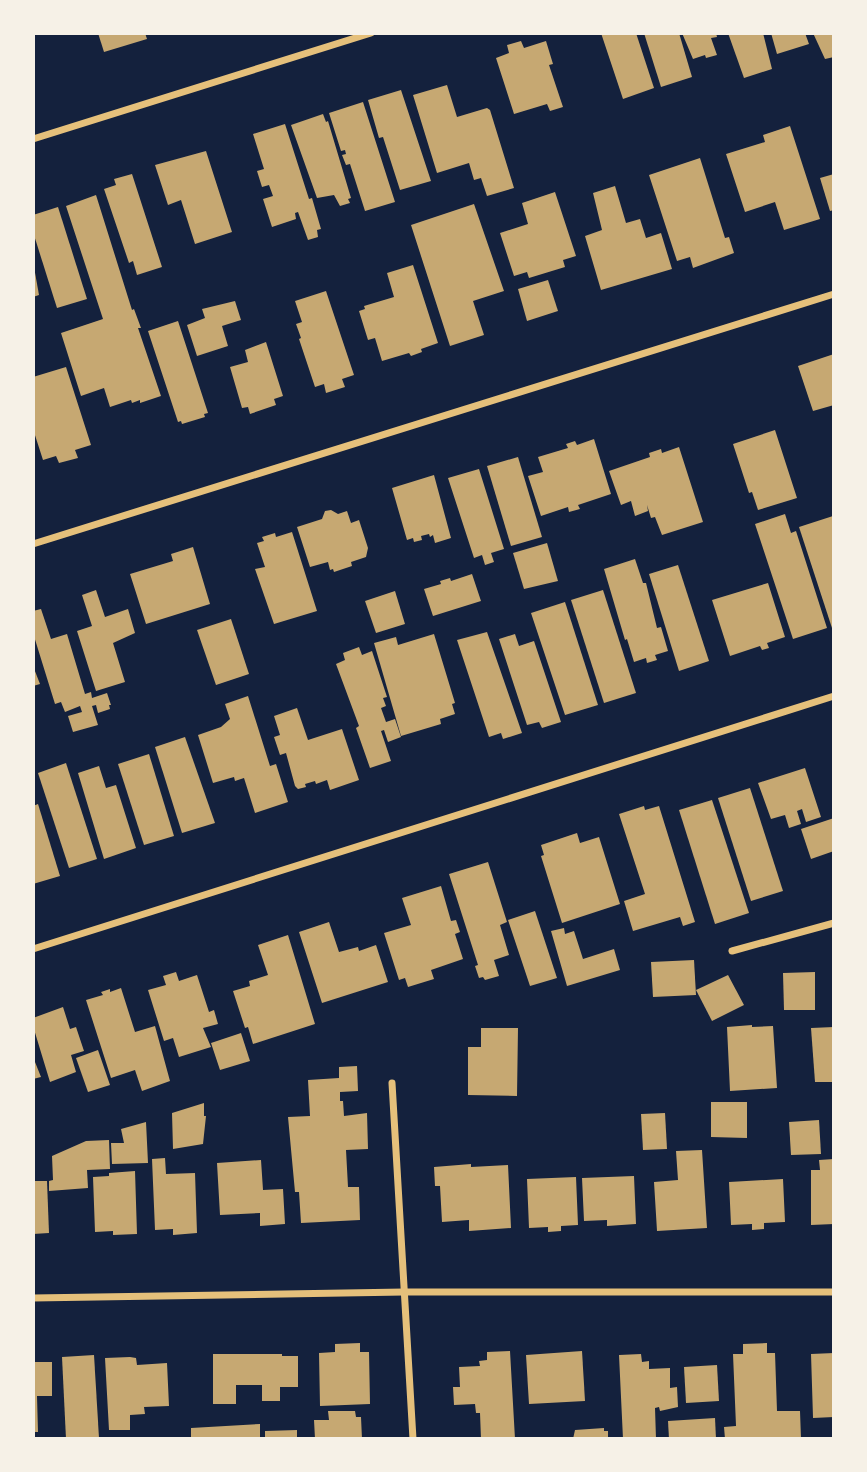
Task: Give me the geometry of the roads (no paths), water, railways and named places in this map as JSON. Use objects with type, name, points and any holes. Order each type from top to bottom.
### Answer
[{"type":"street","points":[[33,139],[371,33]]},
{"type":"street","points":[[33,544],[834,294]]},
{"type":"street","points":[[33,949],[834,696]]},
{"type":"street","points":[[732,951],[834,923]]},
{"type":"street","points":[[392,1083],[413,1439]]},
{"type":"street","points":[[33,1298],[404,1292],[834,1292]]}]
